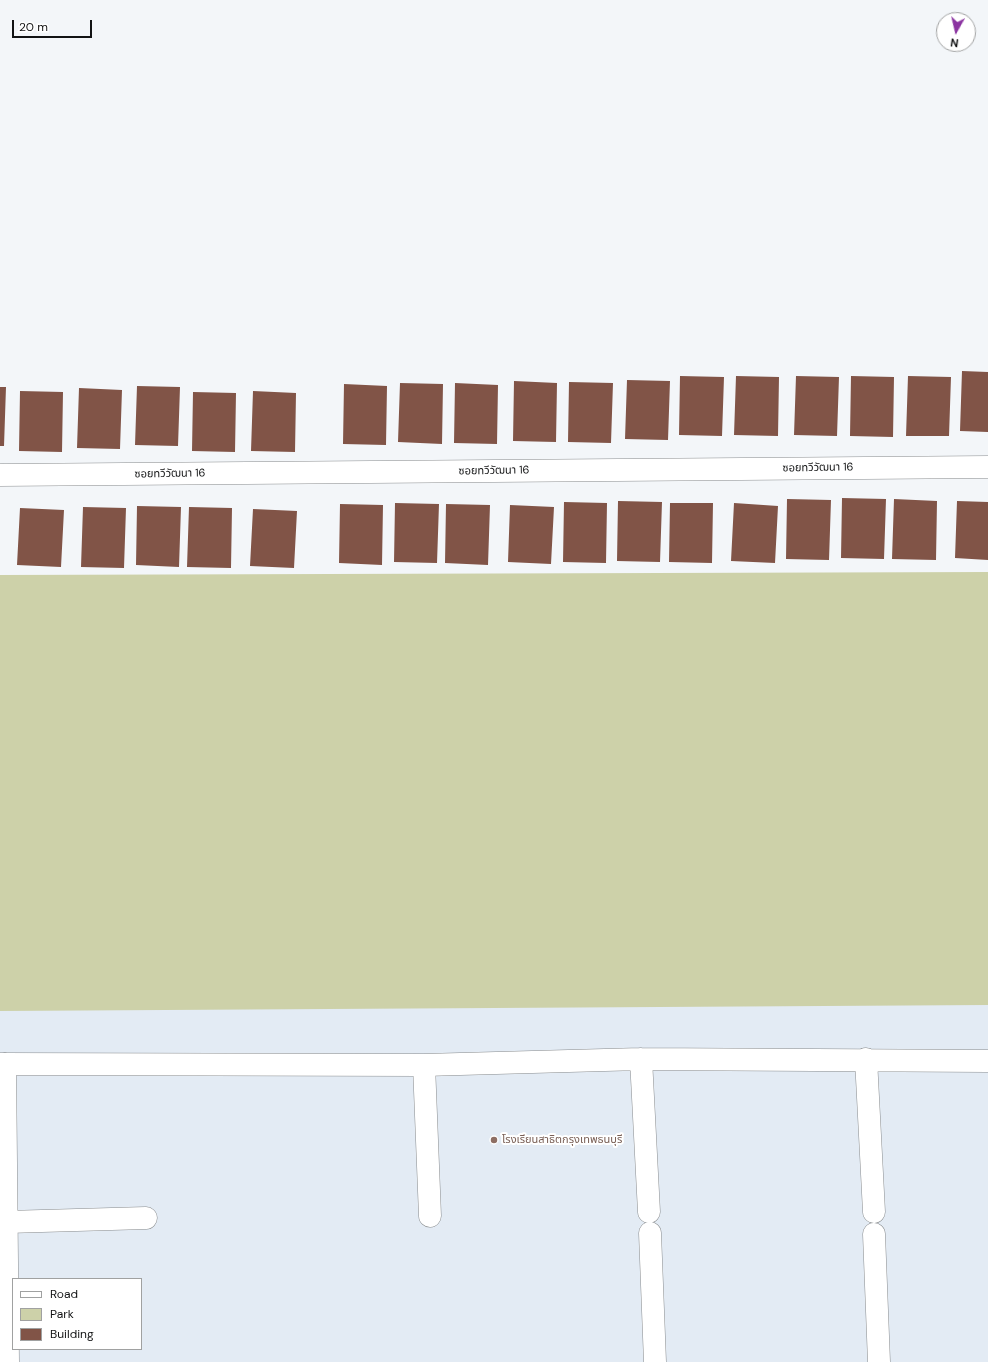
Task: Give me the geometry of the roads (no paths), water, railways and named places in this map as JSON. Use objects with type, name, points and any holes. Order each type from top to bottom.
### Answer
[{"type":"street","name":"ซอยทวีวัฒนา 16","points":[[0,475],[988,467]]},
{"type":"street","points":[[641,1059],[649,1212]]},
{"type":"street","points":[[8,1362],[7,1222],[2,1064],[424,1064],[641,1059],[866,1059],[988,1061]]},
{"type":"street","points":[[866,1059],[874,1212]]},
{"type":"street","points":[[424,1064],[430,1216]]},
{"type":"street","points":[[7,1222],[146,1218]]},
{"type":"street","points":[[650,1233],[655,1362]]},
{"type":"street","points":[[874,1234],[878,1362]]},
{"type":"place","name":"โรงเรียนสาธิตกรุงเทพธนบุรี","points":[[494,1140]]}]
